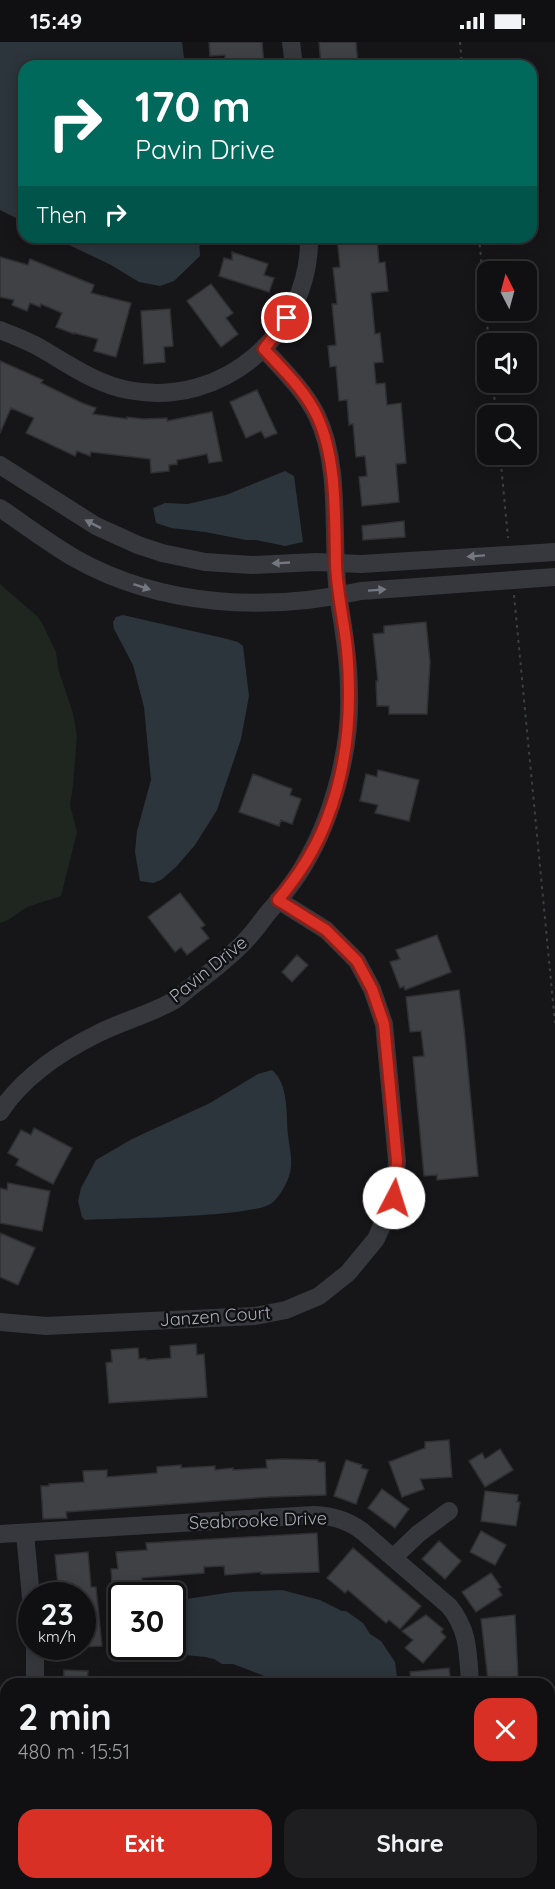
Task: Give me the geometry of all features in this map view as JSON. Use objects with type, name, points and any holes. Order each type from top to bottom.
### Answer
[{"type":"street","points":[[291,42],[293,60]]},
{"type":"street","points":[[0,330],[40,347],[84,375],[129,391],[151,393],[201,387],[221,379],[243,365],[264,349],[280,330],[294,307],[307,266],[309,243]]},
{"type":"street","name":"Pavin Drive","points":[[0,1112],[26,1081],[64,1053],[100,1033],[174,1000],[246,941],[304,866],[327,820],[340,778],[350,694],[336,563],[328,448],[317,416],[301,390],[264,349]]},
{"type":"street","points":[[0,465],[83,519],[138,545],[195,560],[230,564],[316,562],[361,564],[555,552]]},
{"type":"street","points":[[0,508],[77,559],[104,572],[161,592],[201,600],[269,602],[339,596],[361,591],[555,577]]},
{"type":"street","points":[[509,554],[512,580]]},
{"type":"street","name":"Janzen Court","points":[[0,1322],[58,1325],[255,1316],[286,1310],[319,1296],[348,1273],[376,1239],[394,1198],[397,1161],[384,1024],[372,989],[357,961],[326,930],[278,900]]},
{"type":"street","points":[[393,1558],[418,1534],[449,1511]]},
{"type":"street","name":"Seabrooke Drive","points":[[0,1534],[326,1515],[338,1518],[356,1526],[449,1606],[457,1616],[465,1634],[469,1678]]},
{"type":"street","points":[[25,1533],[30,1582]]},
{"type":"street","points":[[35,1660],[35,1678]]},
{"type":"path","points":[[460,42],[462,60]]},
{"type":"path","points":[[480,243],[488,333]]},
{"type":"path","points":[[501,465],[509,554]]},
{"type":"path","points":[[512,580],[555,1023]]},
{"type":"shaded area","points":[[0,42],[182,42],[184,60],[18,60],[18,219],[0,210]]},
{"type":"shaded area","points":[[199,243],[200,256],[174,281],[160,286],[139,282],[111,265],[67,244]]},
{"type":"shaded area","points":[[285,471],[294,476],[303,542],[285,546],[171,528],[156,523],[153,508],[165,503],[188,504],[226,495]]},
{"type":"shaded area","points":[[0,584],[38,617],[56,652],[59,672],[73,713],[77,736],[70,805],[77,832],[61,896],[27,907],[0,923]]},
{"type":"shaded area","points":[[123,615],[238,642],[243,646],[249,696],[241,739],[217,810],[195,845],[176,867],[161,880],[153,883],[140,881],[135,852],[137,831],[151,780],[144,707],[133,665],[114,629],[113,622],[116,617]]},
{"type":"shaded area","points":[[272,1070],[284,1091],[291,1163],[287,1182],[272,1203],[239,1212],[213,1214],[85,1220],[82,1217],[78,1201],[81,1188],[96,1160],[132,1139],[210,1103],[258,1074]]},
{"type":"shaded area","points":[[282,1590],[320,1600],[346,1611],[363,1623],[370,1634],[381,1641],[395,1662],[397,1678],[269,1678],[233,1664],[222,1664],[214,1659],[186,1655],[186,1599],[233,1592]]},
{"type":"building","points":[[209,42],[262,42],[264,60],[225,60],[225,55],[210,56]]},
{"type":"building","points":[[319,42],[356,42],[358,60],[320,60]]},
{"type":"building","points":[[338,243],[377,243],[379,263],[385,262],[388,291],[371,293],[375,334],[380,333],[383,362],[374,363],[376,384],[385,383],[387,405],[401,403],[406,463],[396,464],[399,502],[362,506],[359,477],[367,476],[365,456],[356,457],[353,424],[349,425],[347,400],[339,401],[336,366],[330,367],[328,346],[336,345],[332,304],[337,304],[333,268],[340,267]]},
{"type":"building","points":[[232,252],[268,264],[264,275],[274,278],[269,292],[219,276],[224,258],[232,260]]},
{"type":"building","points":[[0,257],[28,265],[30,259],[94,285],[91,293],[131,303],[116,357],[94,351],[98,339],[56,327],[62,313],[41,304],[40,307],[30,303],[27,311],[12,305],[14,300],[0,297]]},
{"type":"building","points":[[211,284],[233,313],[226,318],[238,334],[221,347],[187,301]]},
{"type":"building","points":[[170,309],[173,346],[164,347],[165,362],[144,364],[141,311]]},
{"type":"building","points":[[0,361],[43,380],[41,383],[96,408],[93,414],[127,419],[127,417],[167,418],[167,421],[212,412],[222,461],[209,463],[207,454],[177,460],[177,464],[169,465],[169,471],[151,473],[150,459],[91,452],[90,456],[77,451],[75,456],[26,433],[34,418],[11,408],[0,433]]},
{"type":"building","points":[[257,390],[277,433],[265,438],[261,431],[246,438],[230,402]]},
{"type":"building","points":[[404,521],[405,537],[363,540],[362,526]]},
{"type":"building","points":[[426,622],[430,662],[427,714],[389,714],[389,706],[377,706],[376,681],[378,681],[373,634],[384,633],[384,626]]},
{"type":"building","points":[[378,770],[419,780],[409,821],[375,813],[378,805],[360,801],[366,774],[377,777]]},
{"type":"building","points":[[253,774],[292,789],[290,795],[301,799],[292,824],[281,820],[279,826],[239,812]]},
{"type":"building","points":[[180,893],[205,925],[201,928],[209,938],[187,955],[181,947],[175,952],[148,917]]},
{"type":"building","points":[[437,935],[451,972],[405,990],[404,986],[400,988],[390,962],[400,959],[396,950]]},
{"type":"building","points":[[297,955],[308,965],[292,982],[282,972]]},
{"type":"building","points":[[459,990],[478,1176],[437,1180],[437,1175],[424,1176],[413,1057],[424,1056],[421,1031],[410,1032],[406,997]]},
{"type":"building","points":[[34,1128],[72,1148],[53,1184],[16,1165],[19,1159],[8,1153],[21,1130],[31,1135]]},
{"type":"building","points":[[8,1183],[50,1191],[42,1231],[0,1223],[0,1188],[7,1190]]},
{"type":"building","points":[[0,1233],[35,1248],[18,1285],[0,1277]]},
{"type":"building","points":[[196,1344],[197,1355],[204,1354],[207,1397],[109,1403],[106,1363],[112,1362],[111,1350],[138,1348],[139,1359],[146,1358],[146,1360],[171,1358],[170,1346]]},
{"type":"building","points":[[449,1440],[452,1477],[420,1479],[424,1489],[402,1497],[389,1462],[425,1448],[425,1442]]},
{"type":"building","points":[[500,1449],[513,1470],[485,1487],[469,1461],[482,1453],[485,1459]]},
{"type":"building","points":[[266,1460],[325,1462],[326,1495],[66,1512],[67,1518],[43,1519],[41,1486],[84,1482],[83,1471],[107,1470],[107,1477],[157,1473],[157,1467],[181,1465],[181,1468],[215,1466],[215,1470],[267,1468]]},
{"type":"building","points":[[346,1460],[362,1465],[361,1468],[368,1470],[356,1504],[334,1496]]},
{"type":"building","points":[[382,1489],[409,1509],[395,1528],[368,1508]]},
{"type":"building","points":[[485,1491],[518,1495],[517,1502],[520,1502],[516,1526],[481,1521]]},
{"type":"building","points":[[481,1531],[506,1545],[495,1565],[470,1552]]},
{"type":"building","points":[[317,1533],[319,1572],[261,1574],[261,1572],[225,1575],[224,1566],[204,1567],[204,1573],[142,1578],[142,1581],[112,1582],[111,1569],[118,1569],[116,1552],[147,1550],[146,1543]]},
{"type":"building","points":[[439,1541],[461,1561],[445,1579],[422,1559]]},
{"type":"building","points":[[353,1548],[421,1606],[400,1629],[389,1620],[386,1623],[348,1590],[345,1593],[327,1578]]},
{"type":"building","points":[[88,1552],[91,1582],[58,1582],[55,1555]]},
{"type":"building","points":[[491,1573],[501,1587],[498,1589],[502,1595],[476,1612],[462,1592]]},
{"type":"building","points":[[96,1587],[102,1646],[96,1646]]},
{"type":"building","points":[[426,1615],[443,1629],[441,1632],[446,1637],[423,1663],[405,1648],[413,1640],[402,1631]]},
{"type":"building","points":[[515,1615],[518,1678],[488,1678],[481,1619]]},
{"type":"building","points":[[449,1668],[450,1678],[411,1678],[410,1672]]},
{"type":"building","points":[[64,1670],[88,1671],[87,1678],[63,1678]]},
{"type":"route","points":[[287,318],[264,349],[301,390],[317,416],[328,448],[336,563],[350,694],[340,778],[327,820],[304,866],[278,900],[326,930],[357,961],[372,989],[384,1024],[397,1161],[394,1198]]}]
